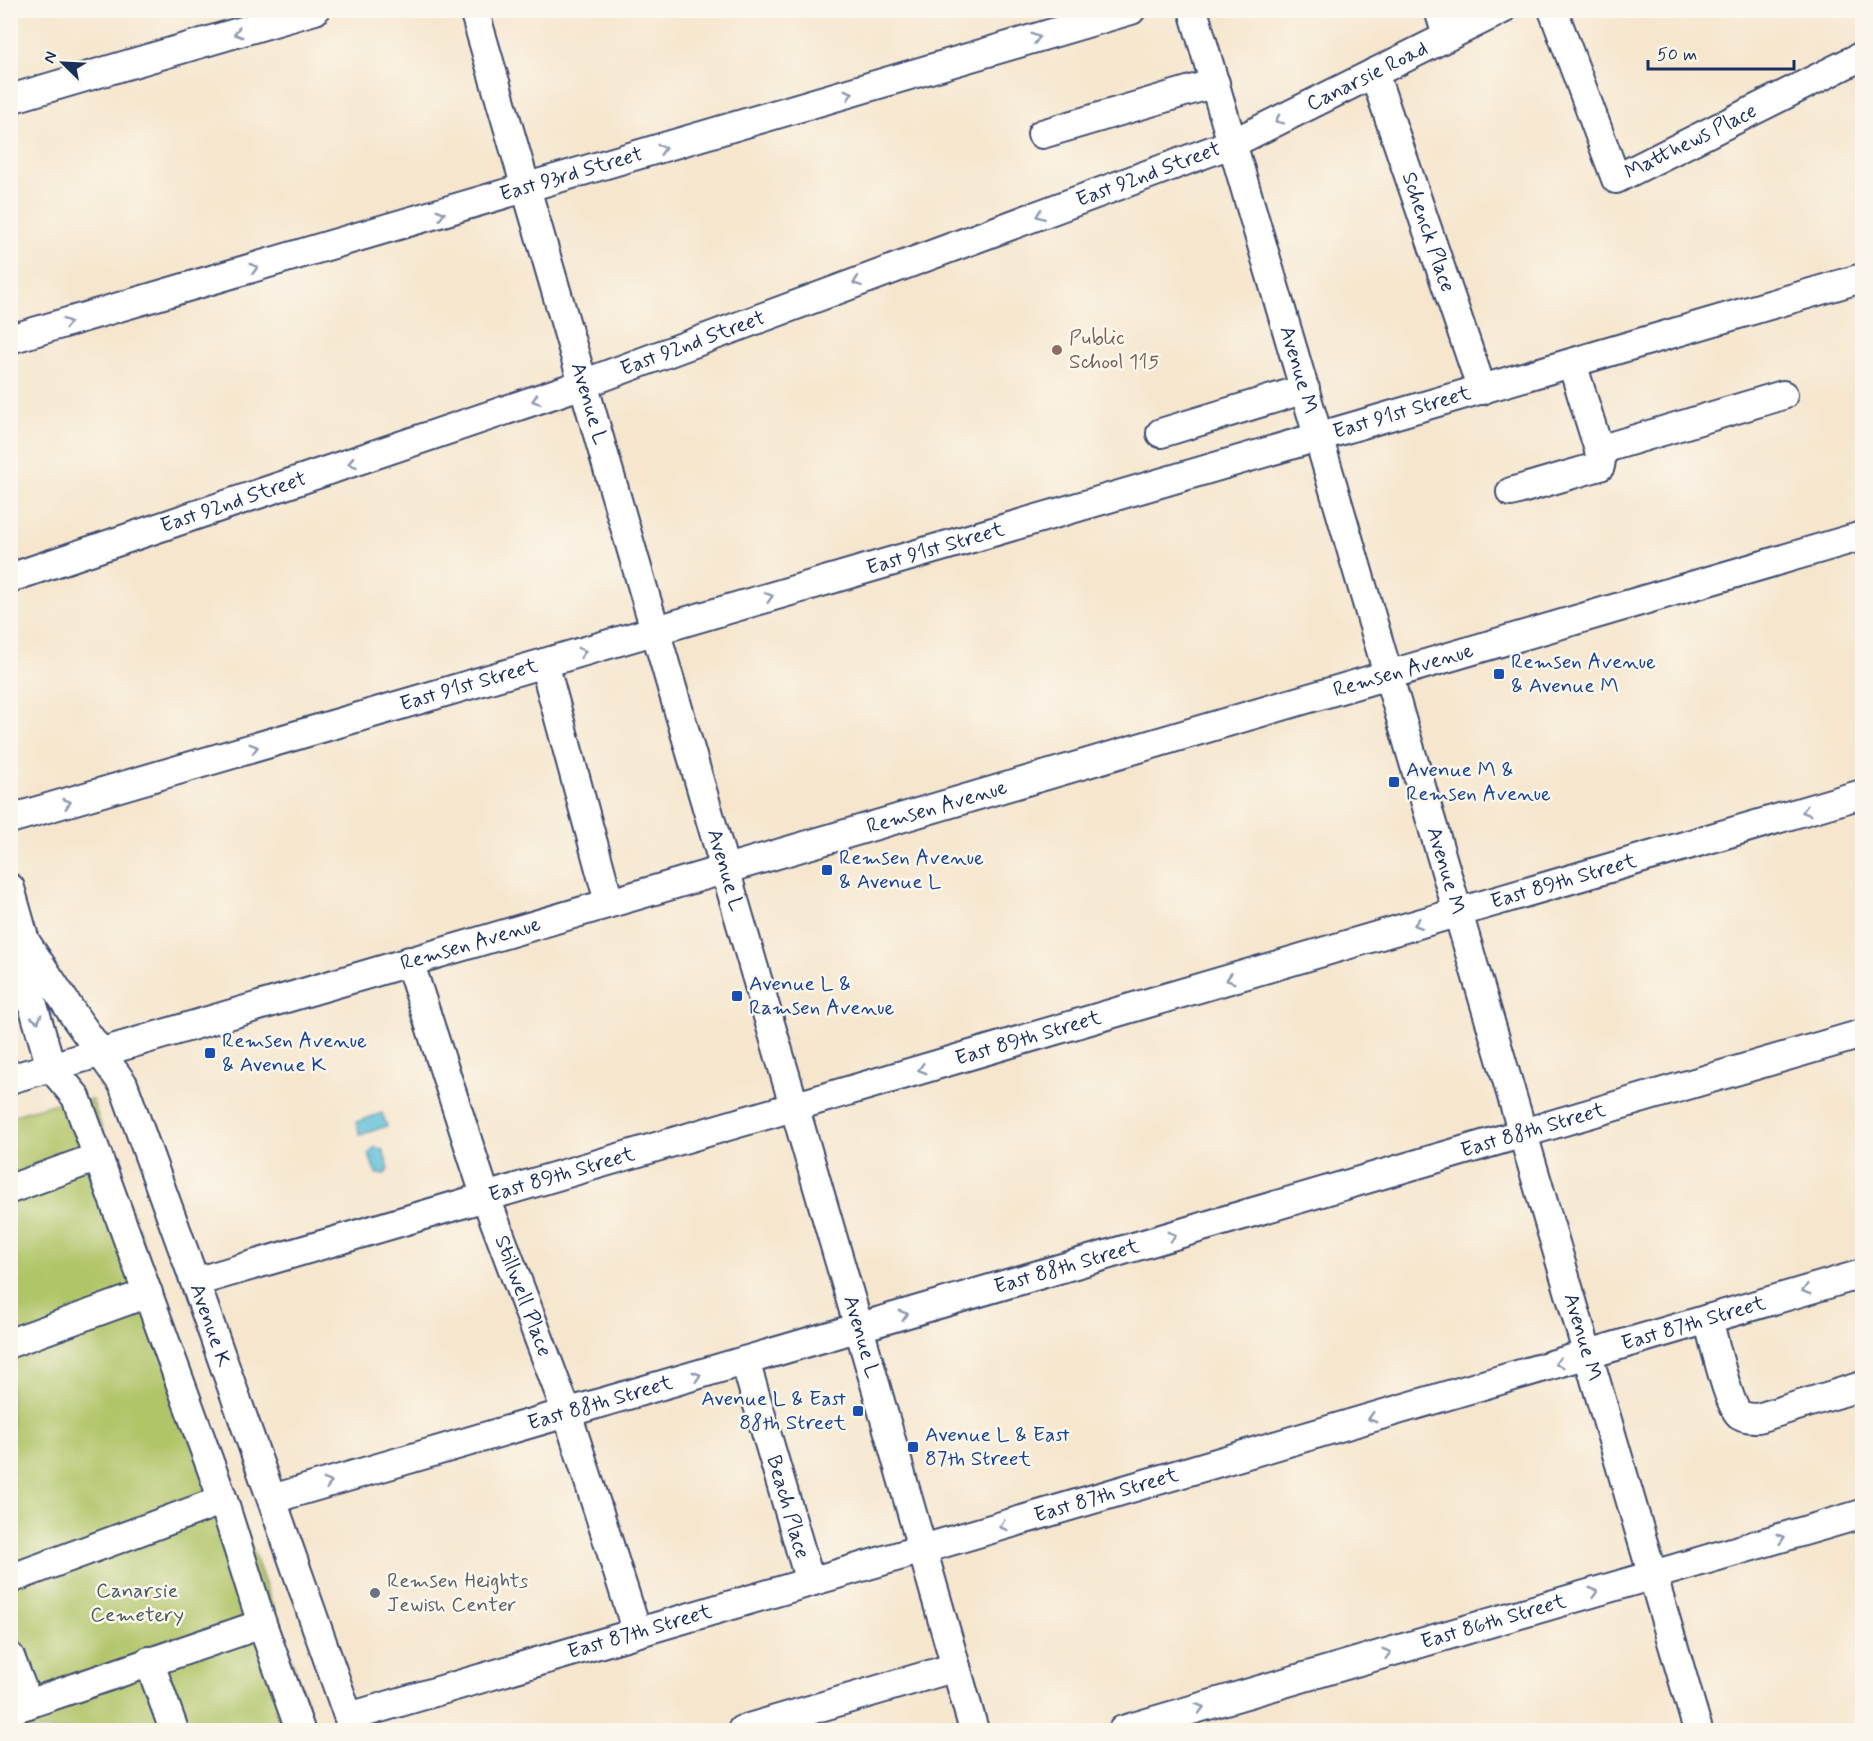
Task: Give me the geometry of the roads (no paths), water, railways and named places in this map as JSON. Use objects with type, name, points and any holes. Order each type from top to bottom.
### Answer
[{"type":"street","points":[[10,99],[315,10]]},
{"type":"street","name":"Avenue L","points":[[474,10],[860,1328],[974,1731]]},
{"type":"street","name":"East 93rd Street","points":[[10,339],[1131,10]]},
{"type":"street","name":"Avenue M","points":[[1194,10],[1698,1731]]},
{"type":"street","name":"Canarsie Road","points":[[1233,143],[1374,73],[1443,23],[1501,10]]},
{"type":"street","name":"Matthews Place","points":[[1553,10],[1616,178],[1863,57]]},
{"type":"street","name":"Schenck Place","points":[[1374,73],[1482,390]]},
{"type":"street","points":[[1042,134],[1215,83]]},
{"type":"street","name":"East 92nd Street","points":[[10,578],[583,384],[1233,143]]},
{"type":"street","name":"East 91st Street","points":[[10,819],[1863,278]]},
{"type":"street","points":[[1511,492],[1600,466],[1599,450],[1572,363]]},
{"type":"street","points":[[1161,433],[1305,388]]},
{"type":"street","points":[[1599,450],[1783,395]]},
{"type":"street","name":"Remsen Avenue","points":[[10,1079],[1863,536]]},
{"type":"street","points":[[544,663],[609,902]]},
{"type":"street","name":"East 89th Street","points":[[195,1282],[1863,794]]},
{"type":"street","name":"Avenue K","points":[[10,888],[25,941],[26,981],[51,1067]]},
{"type":"street","name":"Avenue K","points":[[25,941],[123,1084],[351,1724]]},
{"type":"street","name":"Stillwell Place","points":[[409,961],[486,1198],[567,1413],[637,1632]]},
{"type":"street","name":"East 88th Street","points":[[272,1499],[1863,1034]]},
{"type":"street","points":[[51,1067],[76,1096],[223,1500],[262,1624],[300,1731]]},
{"type":"street","points":[[10,1189],[98,1157]]},
{"type":"street","name":"East 87th Street","points":[[351,1724],[637,1632],[1863,1274]]},
{"type":"street","points":[[10,1343],[148,1293]]},
{"type":"street","points":[[1708,1319],[1730,1397],[1737,1413],[1744,1417],[1758,1418],[1863,1386]]},
{"type":"street","name":"Beach Place","points":[[745,1361],[810,1582]]},
{"type":"street","points":[[10,1579],[223,1500]]},
{"type":"street","name":"East 86th Street","points":[[1123,1731],[1863,1514]]},
{"type":"street","points":[[10,1657],[19,1707],[262,1624]]},
{"type":"street","points":[[149,1661],[174,1731]]},
{"type":"street","points":[[742,1731],[956,1667]]},
{"type":"water","points":[[382,1113],[387,1126],[360,1135],[356,1122]]},
{"type":"water","points":[[375,1147],[383,1150],[389,1169],[385,1174],[378,1174],[374,1170],[369,1154]]},
{"type":"place","name":"Public School 115","points":[[1057,350]]},
{"type":"place","name":"Remsen Avenue & Avenue M","points":[[1499,674]]},
{"type":"place","name":"Avenue M & Remsen Avenue","points":[[1394,782]]},
{"type":"place","name":"Remsen Avenue & Avenue L","points":[[827,870]]},
{"type":"place","name":"Avenue L & Ramsen Avenue","points":[[737,996]]},
{"type":"place","name":"Remsen Avenue & Avenue K","points":[[210,1053]]},
{"type":"place","name":"Avenue L & East 88th Street","points":[[858,1411]]},
{"type":"place","name":"Avenue L & East 87th Street","points":[[913,1447]]},
{"type":"place","name":"Remsen Heights Jewish Center","points":[[375,1593]]},
{"type":"park label","name":"Canarsie Cemetery","points":[[137,1603]]}]
